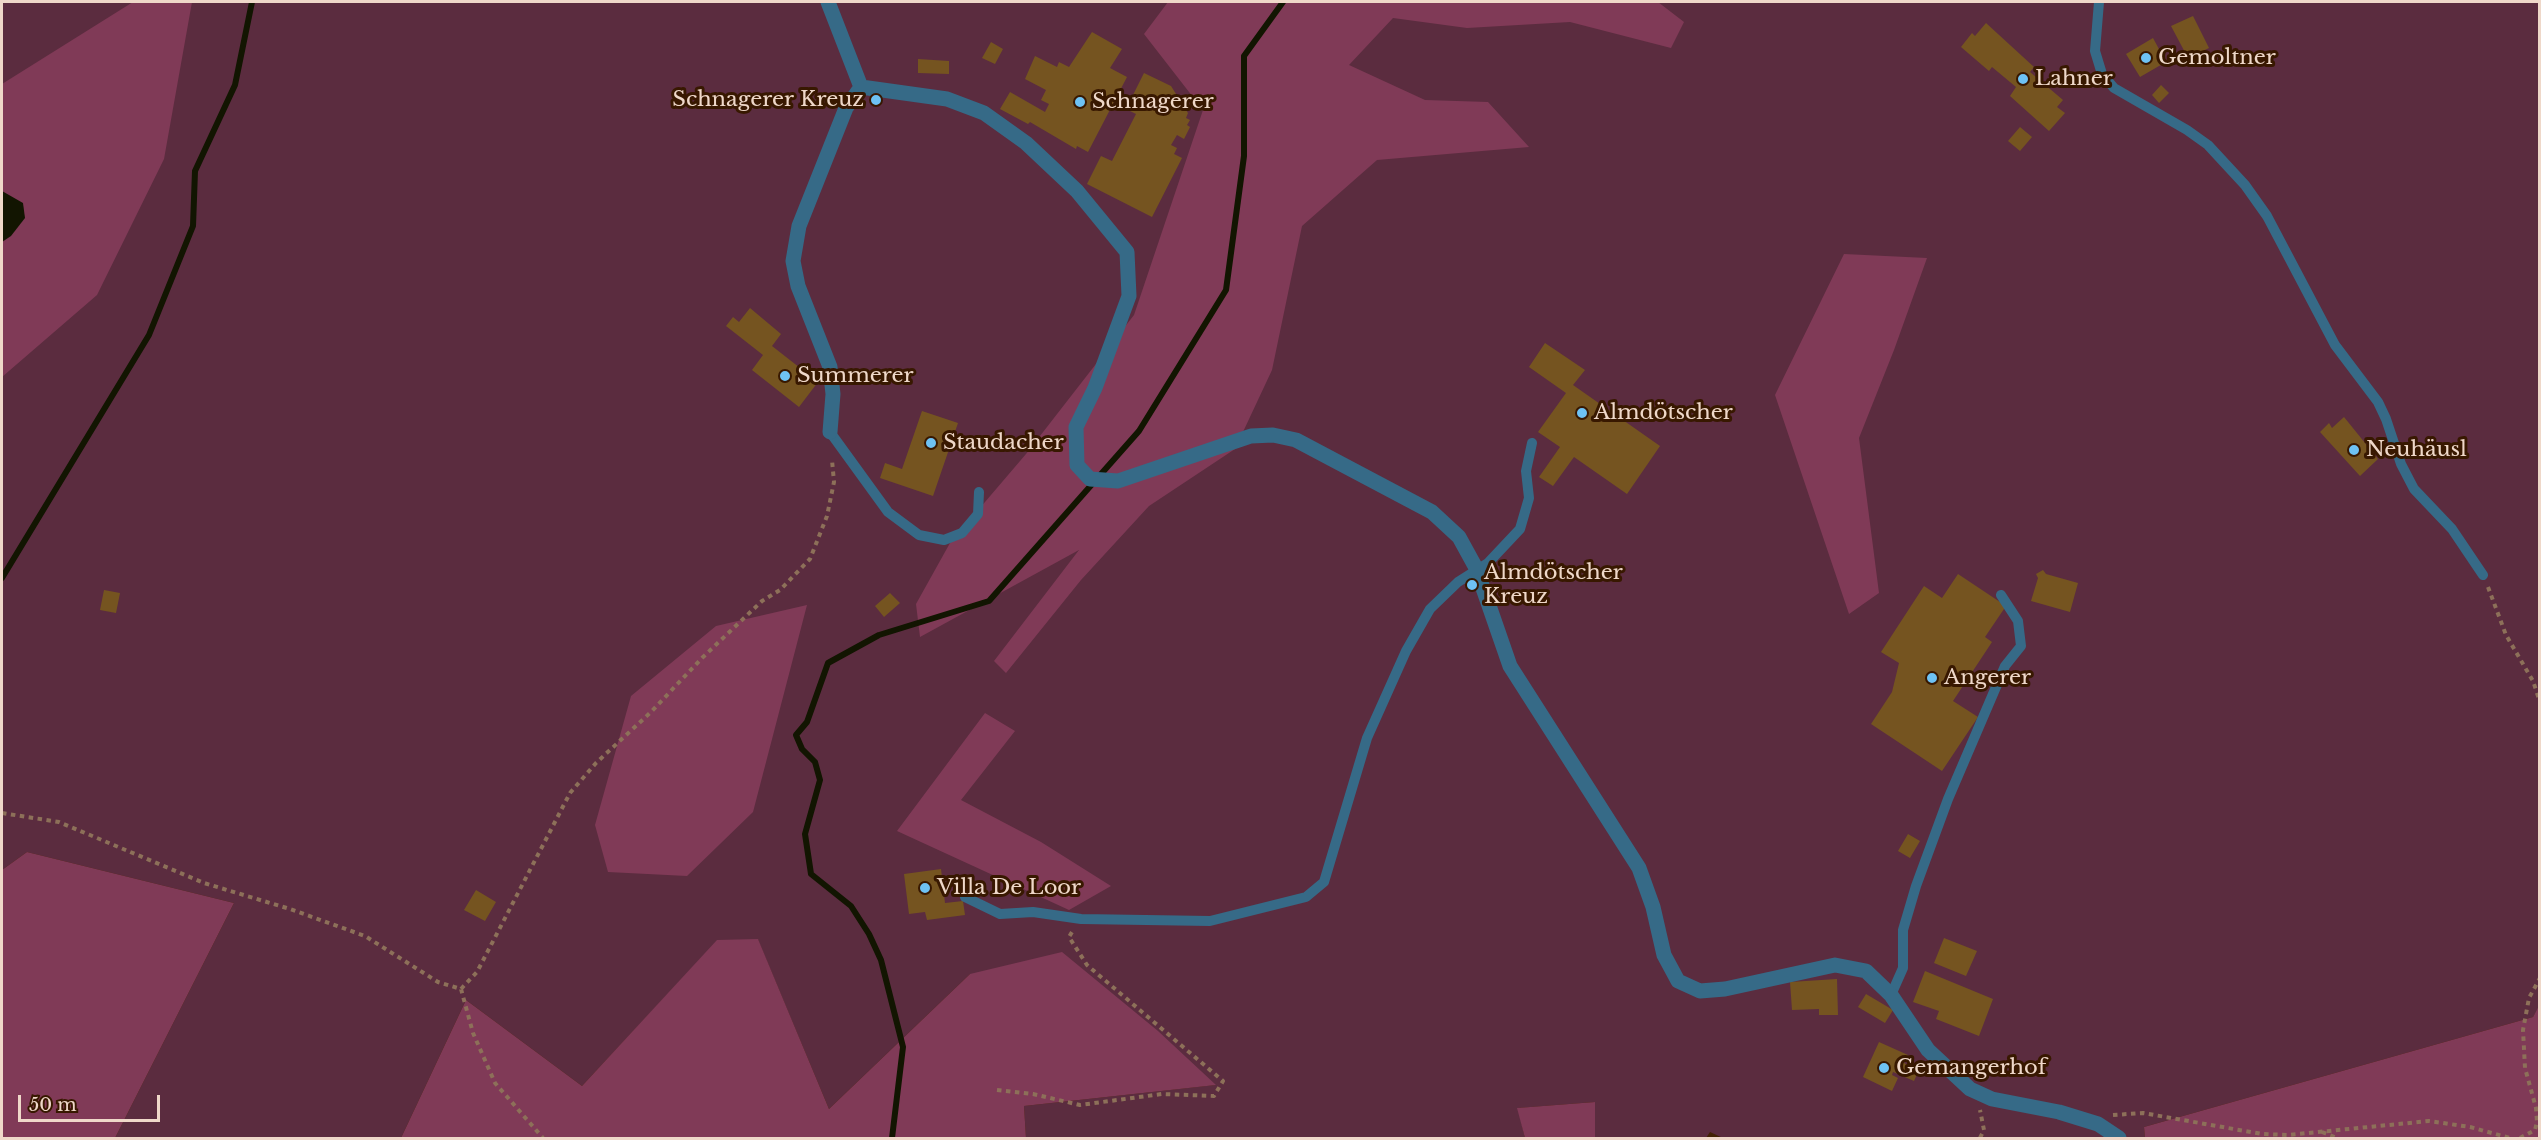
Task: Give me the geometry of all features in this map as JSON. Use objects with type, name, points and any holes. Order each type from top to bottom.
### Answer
[{"type":"street","points":[[828,2],[861,87]]},
{"type":"street","points":[[830,432],[833,394],[830,367],[798,286],[793,261],[799,226],[846,108],[861,87]]},
{"type":"street","points":[[861,87],[947,99],[984,113],[1026,142],[1077,190],[1127,252],[1129,296],[1095,388],[1076,428],[1077,465],[1090,479],[1118,481],[1251,436],[1273,435],[1296,440],[1432,513],[1459,537],[1476,568],[1510,666],[1639,868],[1653,907],[1664,955],[1678,981],[1700,990],[1725,989],[1835,965],[1866,971],[1891,995],[1929,1050],[1970,1089],[1992,1099],[2059,1112],[2098,1124],[2119,1138]]},
{"type":"lane","points":[[2099,2],[2095,51],[2102,75],[2114,88],[2187,130],[2208,145],[2245,185],[2267,216],[2335,345],[2378,402],[2401,464],[2414,489],[2467,547],[2483,575]]},
{"type":"lane","points":[[830,432],[888,512],[919,535],[944,540],[962,533],[978,514],[979,492]]},
{"type":"lane","points":[[965,897],[1000,914],[1033,912],[1081,919],[1210,921],[1305,897],[1324,882],[1367,738],[1406,651],[1430,609],[1476,568],[1488,563],[1520,529],[1529,498],[1526,471],[1532,443]]},
{"type":"lane","points":[[1891,995],[1904,968],[1903,930],[1916,886],[1948,799],[2005,666],[2021,646],[2018,621],[2001,596]]},
{"type":"path","points":[[461,990],[477,972],[570,793],[596,763],[651,712],[702,658],[762,601],[780,590],[810,559],[827,516],[834,482],[830,432]]},
{"type":"path","points":[[2483,575],[2506,635],[2533,681],[2540,702]]},
{"type":"path","points":[[2,813],[59,822],[204,884],[290,909],[365,936],[438,982],[461,990]]},
{"type":"path","points":[[997,1090],[1034,1094],[1080,1104],[1162,1094],[1214,1096],[1223,1081],[1087,964],[1069,937],[1081,919]]},
{"type":"path","points":[[2520,1138],[2535,1130],[2537,1122],[2536,1108],[2525,1068],[2523,1030],[2529,998],[2540,978]]},
{"type":"path","points":[[461,990],[473,1033],[495,1083],[543,1138]]},
{"type":"path","points":[[2098,1124],[2107,1117],[2143,1113],[2262,1134],[2428,1121],[2470,1127],[2510,1138]]},
{"type":"path","points":[[2321,1131],[2337,1138]]},
{"type":"shaded area","points":[[2,2],[2539,2],[2540,1006],[2533,1017],[2144,1127],[2145,1138],[1723,1138],[1710,1132],[1706,1138],[1595,1138],[1595,1102],[1518,1108],[1525,1138],[1026,1138],[1024,1106],[1215,1085],[970,974],[829,1109],[758,940],[718,940],[582,1086],[466,1000],[401,1138],[115,1138],[234,903],[27,852],[2,870]]},
{"type":"shaded area","points":[[133,2],[192,2],[164,159],[97,295],[2,377],[2,84]]},
{"type":"shaded area","points":[[1168,2],[1658,2],[1684,22],[1671,48],[1570,22],[1467,28],[1393,18],[1349,65],[1425,100],[1488,102],[1529,147],[1377,160],[1302,226],[1272,370],[1235,449],[1149,506],[1081,580],[1006,673],[994,661],[1079,550],[920,637],[916,604],[950,543],[1026,454],[1134,315],[1203,110],[1144,34]]},
{"type":"shaded area","points":[[2,191],[23,203],[25,218],[11,236],[2,242]]},
{"type":"shaded area","points":[[1844,254],[1927,258],[1859,438],[1879,593],[1849,614],[1775,395]]},
{"type":"shaded area","points":[[807,605],[753,812],[687,876],[608,872],[595,825],[631,696],[716,626]]},
{"type":"shaded area","points":[[985,713],[1015,731],[961,800],[1041,842],[1111,886],[1069,910],[897,831]]},
{"type":"shaded area","points":[[27,852],[234,903],[115,1138],[2,1138],[2,870]]},
{"type":"shaded area","points":[[758,939],[829,1109],[970,974],[1062,952],[1158,1031],[1216,1085],[1024,1106],[1026,1138],[401,1138],[466,1000],[582,1086],[717,940]]},
{"type":"shaded area","points":[[2539,1006],[2539,1138],[2145,1138],[2144,1127],[2533,1017]]},
{"type":"shaded area","points":[[1595,1102],[1595,1138],[1525,1138],[1517,1108]]},
{"type":"building","points":[[2193,16],[2209,48],[2188,58],[2171,26]]},
{"type":"building","name":"Lahner","points":[[1986,23],[2034,67],[2030,72],[2063,100],[2057,107],[2065,113],[2049,131],[2010,96],[2016,87],[1992,67],[1989,71],[1961,47],[1972,33],[1975,36]]},
{"type":"building","name":"Schnagerer","points":[[1092,32],[1122,49],[1110,68],[1127,77],[1088,152],[1077,146],[1076,149],[1030,122],[1028,124],[1000,109],[1010,92],[1045,112],[1049,104],[1041,100],[1046,90],[1025,79],[1035,56],[1057,67],[1059,62],[1069,67]]},
{"type":"building","name":"Gemoltner","points":[[2153,38],[2166,62],[2140,77],[2126,54]]},
{"type":"building","points":[[991,42],[1003,49],[995,64],[982,58]]},
{"type":"building","points":[[918,59],[949,61],[949,74],[918,73]]},
{"type":"building","points":[[1144,73],[1171,86],[1188,113],[1186,118],[1190,120],[1187,125],[1190,127],[1184,139],[1177,135],[1171,145],[1177,148],[1174,154],[1182,158],[1152,217],[1087,184],[1101,156],[1112,161],[1136,114],[1126,109]]},
{"type":"building","points":[[2161,85],[2169,93],[2159,103],[2152,95]]},
{"type":"building","points":[[2020,127],[2032,137],[2020,151],[2008,141]]},
{"type":"building","points":[[750,308],[781,334],[772,346],[818,382],[799,407],[752,370],[763,355],[726,326],[733,317],[739,322]]},
{"type":"building","name":"Almdötscher","points":[[1545,343],[1585,370],[1573,385],[1660,446],[1627,494],[1574,457],[1553,486],[1539,477],[1560,447],[1538,432],[1566,393],[1529,367]]},
{"type":"building","name":"Staudacher","points":[[922,411],[958,423],[933,496],[880,478],[885,463],[902,469]]},
{"type":"building","name":"Neuhäusl","points":[[2344,417],[2378,459],[2360,476],[2320,432],[2329,423],[2332,428]]},
{"type":"building","points":[[2043,570],[2046,574],[2078,583],[2070,612],[2031,601],[2038,578],[2036,574]]},
{"type":"building","name":"Angerer","points":[[1958,574],[2006,606],[1985,637],[1992,642],[1953,701],[1978,717],[1942,771],[1871,724],[1892,692],[1899,663],[1881,652],[1924,586],[1942,598]]},
{"type":"building","points":[[104,590],[120,593],[116,613],[100,610]]},
{"type":"building","points":[[890,593],[900,603],[884,617],[875,606]]},
{"type":"building","points":[[1908,834],[1920,841],[1910,858],[1898,851]]},
{"type":"building","name":"Villa De Loor","points":[[941,869],[945,903],[963,901],[965,915],[927,920],[925,912],[909,914],[904,874]]},
{"type":"building","points":[[476,890],[496,902],[485,921],[464,910]]},
{"type":"building","points":[[1944,938],[1977,951],[1966,976],[1934,963]]},
{"type":"building","points":[[1925,971],[1993,999],[1979,1036],[1936,1019],[1939,1011],[1913,1002]]},
{"type":"building","points":[[1837,979],[1838,1015],[1819,1015],[1819,1009],[1792,1010],[1790,982]]},
{"type":"building","points":[[1866,994],[1893,1010],[1885,1023],[1858,1007]]},
{"type":"building","name":"Gemangerhof","points":[[1879,1042],[1908,1055],[1904,1063],[1919,1070],[1914,1081],[1893,1072],[1892,1075],[1898,1078],[1892,1091],[1863,1077]]},
{"type":"waterway","points":[[2,578],[149,335],[193,226],[195,171],[235,85],[252,2]]},
{"type":"waterway","points":[[892,1138],[903,1047],[881,960],[869,934],[851,906],[811,874],[805,834],[820,780],[815,762],[802,749],[796,735],[807,722],[828,663],[879,635],[989,601],[1139,431],[1226,290],[1244,156],[1244,56],[1283,2]]},
{"type":"place","name":"Gemoltner","points":[[2146,58]]},
{"type":"place","name":"Lahner","points":[[2023,79]]},
{"type":"place","name":"Schnagerer Kreuz","points":[[876,100]]},
{"type":"place","name":"Schnagerer","points":[[1080,102]]},
{"type":"place","name":"Summerer","points":[[785,376]]},
{"type":"place","name":"Almdötscher","points":[[1582,413]]},
{"type":"place","name":"Staudacher","points":[[931,443]]},
{"type":"place","name":"Neuhäusl","points":[[2354,450]]},
{"type":"place","name":"Almdötscher Kreuz","points":[[1472,585]]},
{"type":"place","name":"Angerer","points":[[1932,678]]},
{"type":"place","name":"Villa De Loor","points":[[925,888]]},
{"type":"place","name":"Gemangerhof","points":[[1884,1068]]}]
